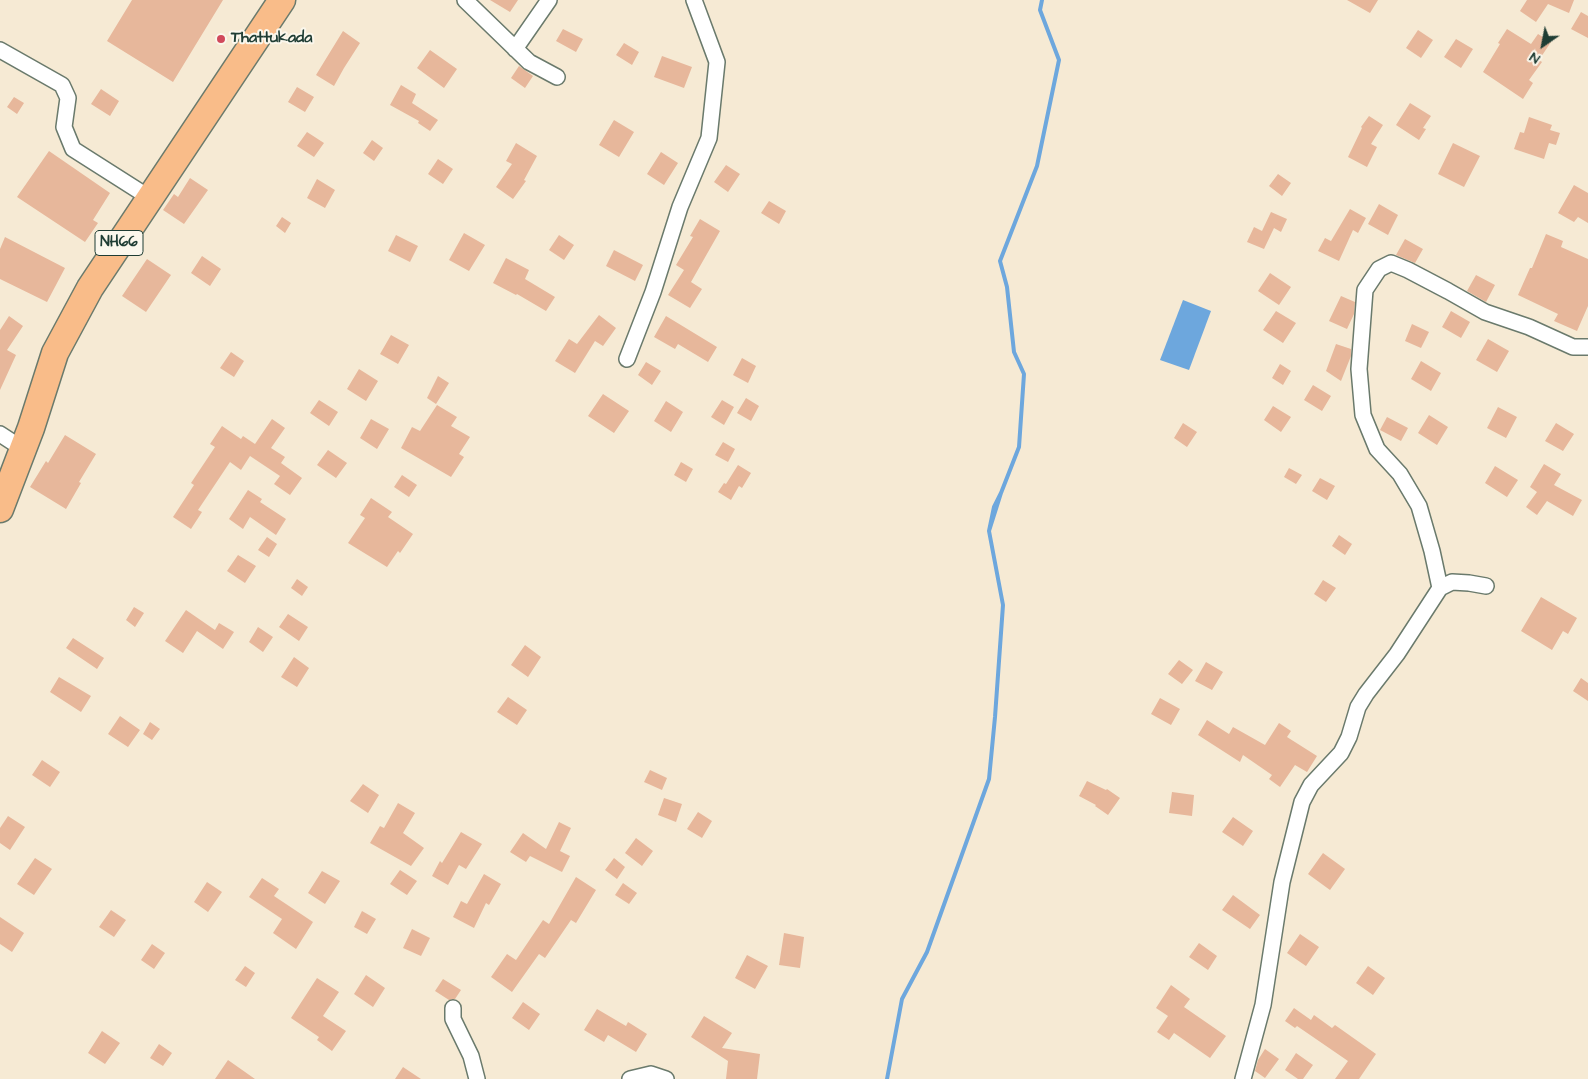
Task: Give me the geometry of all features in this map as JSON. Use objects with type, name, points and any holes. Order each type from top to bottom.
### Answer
[{"type":"highway","name":"NH66","points":[[0,509],[56,353],[90,288],[282,0]]},
{"type":"street","points":[[465,0],[529,62],[557,77]]},
{"type":"street","points":[[515,49],[549,0]]},
{"type":"street","points":[[627,359],[653,292],[680,207],[709,138],[717,62],[694,0]]},
{"type":"street","points":[[0,50],[62,85],[68,98],[64,127],[73,149],[150,198]]},
{"type":"street","points":[[1440,588],[1419,506],[1400,474],[1377,449],[1363,415],[1359,369],[1365,290],[1379,269],[1391,263],[1408,270],[1485,312],[1528,327],[1573,347],[1588,347]]},
{"type":"street","points":[[0,434],[23,449]]},
{"type":"street","points":[[1243,1079],[1263,1005],[1282,882],[1302,802],[1311,785],[1341,753],[1349,737],[1358,707],[1397,654],[1440,588],[1452,582],[1486,586]]},
{"type":"street","points":[[452,1008],[453,1020],[470,1056],[477,1079]]},
{"type":"street","points":[[630,1079],[651,1074],[666,1079]]},
{"type":"water","points":[[1183,300],[1211,311],[1189,370],[1160,360]]},
{"type":"building","points":[[132,0],[223,0],[173,82],[107,41]]},
{"type":"building","points":[[490,0],[518,0],[510,12]]},
{"type":"building","points":[[1347,0],[1378,0],[1370,13]]},
{"type":"building","points":[[1527,0],[1574,0],[1569,13],[1548,4],[1536,22],[1520,11]]},
{"type":"building","points":[[1581,12],[1588,16],[1588,38],[1571,29]]},
{"type":"building","points":[[563,29],[583,39],[576,52],[556,41]]},
{"type":"building","points":[[1507,29],[1531,44],[1538,34],[1551,42],[1539,60],[1542,62],[1529,80],[1533,83],[1523,99],[1483,72]]},
{"type":"building","points":[[1418,30],[1433,40],[1421,58],[1406,48]]},
{"type":"building","points":[[343,31],[360,43],[334,86],[316,75]]},
{"type":"building","points":[[1456,39],[1473,49],[1461,68],[1444,57]]},
{"type":"building","points":[[624,43],[639,52],[632,65],[616,55]]},
{"type":"building","points":[[430,50],[457,69],[444,88],[417,68]]},
{"type":"building","points":[[662,56],[692,67],[684,88],[654,77]]},
{"type":"building","points":[[519,66],[533,76],[525,88],[511,78]]},
{"type":"building","points":[[401,85],[416,94],[412,103],[438,120],[430,131],[418,123],[419,121],[390,105]]},
{"type":"building","points":[[297,87],[314,97],[305,112],[288,102]]},
{"type":"building","points":[[101,89],[119,101],[110,116],[91,104]]},
{"type":"building","points":[[14,97],[24,103],[17,114],[7,107]]},
{"type":"building","points":[[1410,103],[1431,116],[1423,128],[1426,129],[1419,140],[1396,125]]},
{"type":"building","points":[[1369,116],[1383,125],[1371,144],[1377,147],[1367,167],[1348,157],[1361,127]]},
{"type":"building","points":[[1529,117],[1552,125],[1550,130],[1560,133],[1556,145],[1549,143],[1544,159],[1514,149],[1520,132],[1524,133]]},
{"type":"building","points":[[614,120],[634,132],[619,157],[599,145]]},
{"type":"building","points":[[307,132],[324,143],[314,157],[297,146]]},
{"type":"building","points":[[372,140],[383,148],[374,161],[363,153]]},
{"type":"building","points":[[516,143],[537,156],[524,180],[526,181],[513,199],[496,187],[512,164],[506,161]]},
{"type":"building","points":[[1453,143],[1480,156],[1464,187],[1438,174]]},
{"type":"building","points":[[49,151],[110,193],[93,220],[98,223],[85,242],[17,197]]},
{"type":"building","points":[[661,152],[678,163],[664,185],[647,174]]},
{"type":"building","points":[[438,159],[453,169],[443,184],[428,174]]},
{"type":"building","points":[[726,165],[740,174],[728,192],[714,182]]},
{"type":"building","points":[[1278,174],[1291,183],[1282,196],[1269,186]]},
{"type":"building","points":[[190,178],[208,190],[184,224],[163,210],[174,194],[178,197]]},
{"type":"building","points":[[317,179],[335,190],[325,208],[307,198]]},
{"type":"building","points":[[1574,185],[1588,193],[1588,223],[1578,217],[1574,222],[1558,213]]},
{"type":"building","points":[[769,201],[786,211],[779,224],[761,213]]},
{"type":"building","points":[[1379,204],[1398,215],[1388,235],[1368,224]]},
{"type":"building","points":[[1350,209],[1366,218],[1358,233],[1353,230],[1339,261],[1318,251],[1325,238],[1331,241]]},
{"type":"building","points":[[1271,212],[1287,219],[1281,232],[1274,228],[1264,249],[1247,242],[1254,227],[1262,231]]},
{"type":"building","points":[[282,217],[291,223],[285,233],[276,226]]},
{"type":"building","points":[[700,219],[720,231],[691,282],[702,289],[690,308],[668,295],[684,270],[676,265],[693,237],[690,236]]},
{"type":"building","points":[[464,233],[485,245],[469,271],[449,260]]},
{"type":"building","points":[[1546,234],[1563,241],[1561,247],[1588,259],[1588,306],[1577,331],[1554,321],[1558,314],[1518,295]]},
{"type":"building","points":[[396,235],[418,246],[410,262],[388,251]]},
{"type":"building","points":[[559,235],[574,245],[564,260],[549,250]]},
{"type":"building","points":[[5,237],[65,268],[47,302],[0,279],[0,249]]},
{"type":"building","points":[[1405,239],[1423,249],[1415,263],[1396,255]]},
{"type":"building","points":[[614,250],[643,265],[635,281],[606,266]]},
{"type":"building","points":[[202,256],[221,269],[210,286],[191,273]]},
{"type":"building","points":[[506,258],[529,270],[525,279],[555,297],[546,311],[493,283]]},
{"type":"building","points":[[147,259],[171,275],[146,312],[122,296]]},
{"type":"building","points":[[1270,273],[1291,287],[1279,305],[1258,291]]},
{"type":"building","points":[[1476,275],[1495,285],[1486,302],[1467,291]]},
{"type":"building","points":[[1341,296],[1355,302],[1354,314],[1347,329],[1329,321]]},
{"type":"building","points":[[1276,311],[1296,323],[1283,343],[1263,330]]},
{"type":"building","points":[[1451,311],[1470,322],[1461,338],[1442,327]]},
{"type":"building","points":[[599,315],[616,328],[603,346],[595,341],[575,373],[555,361],[569,339],[577,344]]},
{"type":"building","points":[[9,316],[23,326],[7,350],[16,355],[0,390],[0,330]]},
{"type":"building","points":[[666,316],[717,347],[708,362],[678,344],[675,349],[654,337]]},
{"type":"building","points":[[1412,324],[1429,332],[1421,348],[1405,341]]},
{"type":"building","points":[[391,335],[409,345],[398,364],[380,354]]},
{"type":"building","points":[[1488,339],[1509,351],[1497,372],[1476,360]]},
{"type":"building","points":[[1336,344],[1351,349],[1351,356],[1341,381],[1326,371]]},
{"type":"building","points":[[231,352],[244,361],[234,377],[220,368]]},
{"type":"building","points":[[742,358],[756,366],[748,383],[733,375]]},
{"type":"building","points":[[1421,361],[1441,373],[1431,391],[1411,379]]},
{"type":"building","points":[[646,362],[661,371],[652,385],[638,375]]},
{"type":"building","points":[[1280,364],[1291,371],[1283,385],[1272,378]]},
{"type":"building","points":[[359,369],[378,381],[366,401],[347,389]]},
{"type":"building","points":[[438,376],[449,383],[436,404],[427,398]]},
{"type":"building","points":[[1313,385],[1331,396],[1322,411],[1304,400]]},
{"type":"building","points":[[603,394],[629,411],[614,433],[588,416]]},
{"type":"building","points":[[746,398],[759,406],[751,421],[737,413]]},
{"type":"building","points":[[319,400],[338,412],[329,426],[310,413]]},
{"type":"building","points":[[722,400],[734,407],[724,425],[711,417]]},
{"type":"building","points":[[666,401],[683,412],[671,432],[654,421]]},
{"type":"building","points":[[437,405],[457,417],[451,426],[470,437],[459,454],[464,457],[451,477],[401,448],[412,427],[420,431]]},
{"type":"building","points":[[1273,406],[1291,417],[1281,432],[1264,420]]},
{"type":"building","points":[[1498,407],[1517,417],[1506,438],[1487,428]]},
{"type":"building","points":[[1429,415],[1448,427],[1437,445],[1418,433]]},
{"type":"building","points":[[1387,417],[1408,428],[1401,441],[1380,430]]},
{"type":"building","points":[[272,419],[285,428],[271,448],[285,457],[281,463],[302,478],[290,495],[274,484],[280,476],[250,456],[241,470],[230,462],[198,510],[202,512],[191,529],[173,517],[194,485],[191,483],[215,447],[210,444],[222,426],[241,439],[243,436],[255,444]]},
{"type":"building","points":[[371,419],[389,429],[377,449],[360,438]]},
{"type":"building","points":[[1183,423],[1197,432],[1187,447],[1174,438]]},
{"type":"building","points":[[1556,423],[1574,434],[1563,451],[1545,441]]},
{"type":"building","points":[[65,435],[96,454],[79,482],[81,483],[66,509],[30,487],[46,461],[48,463]]},
{"type":"building","points":[[723,442],[735,449],[728,462],[715,455]]},
{"type":"building","points":[[328,450],[347,463],[336,478],[317,465]]},
{"type":"building","points":[[681,462],[693,469],[686,482],[674,475]]},
{"type":"building","points":[[1544,464],[1561,474],[1554,485],[1582,500],[1573,516],[1547,501],[1537,515],[1526,507],[1537,492],[1530,487]]},
{"type":"building","points":[[738,465],[751,473],[742,488],[739,486],[731,500],[718,492],[724,483],[726,484]]},
{"type":"building","points":[[1495,466],[1518,480],[1507,497],[1485,483]]},
{"type":"building","points":[[1289,468],[1302,475],[1296,484],[1284,477]]},
{"type":"building","points":[[402,475],[417,485],[409,497],[394,487]]},
{"type":"building","points":[[1320,478],[1335,486],[1327,500],[1312,491]]},
{"type":"building","points":[[248,490],[262,499],[260,502],[286,519],[276,535],[250,517],[243,529],[229,519]]},
{"type":"building","points":[[371,498],[392,512],[388,517],[413,534],[400,553],[398,551],[387,567],[348,543],[365,518],[360,515]]},
{"type":"building","points":[[1339,535],[1352,544],[1345,555],[1332,546]]},
{"type":"building","points":[[267,537],[277,544],[269,557],[258,550]]},
{"type":"building","points":[[238,555],[256,566],[245,583],[227,571]]},
{"type":"building","points":[[297,579],[308,587],[302,596],[291,588]]},
{"type":"building","points":[[1323,580],[1336,588],[1326,602],[1314,594]]},
{"type":"building","points":[[1541,597],[1577,618],[1568,634],[1563,631],[1552,650],[1521,631]]},
{"type":"building","points":[[134,607],[144,613],[135,627],[126,620]]},
{"type":"building","points":[[186,610],[215,630],[219,623],[234,632],[223,649],[197,631],[183,653],[165,641]]},
{"type":"building","points":[[288,614],[308,627],[299,641],[279,627]]},
{"type":"building","points":[[258,627],[273,637],[263,652],[249,642]]},
{"type":"building","points":[[73,638],[104,658],[97,669],[66,648]]},
{"type":"building","points":[[525,645],[541,657],[528,677],[511,665]]},
{"type":"building","points":[[294,657],[309,668],[297,687],[281,677]]},
{"type":"building","points":[[1179,660],[1193,670],[1182,684],[1168,674]]},
{"type":"building","points":[[1206,662],[1223,672],[1212,690],[1195,681]]},
{"type":"building","points":[[59,677],[91,696],[81,712],[50,692]]},
{"type":"building","points":[[1581,678],[1588,683],[1588,701],[1573,691]]},
{"type":"building","points":[[508,697],[527,710],[517,725],[497,712]]},
{"type":"building","points":[[1160,698],[1180,709],[1171,725],[1151,714]]},
{"type":"building","points":[[120,716],[140,730],[128,747],[108,734]]},
{"type":"building","points":[[1207,720],[1229,734],[1233,727],[1265,745],[1279,723],[1291,731],[1287,737],[1317,756],[1307,772],[1295,765],[1280,787],[1269,779],[1272,775],[1243,755],[1240,762],[1198,735]]},
{"type":"building","points":[[150,722],[160,729],[152,740],[143,734]]},
{"type":"building","points":[[42,760],[60,772],[50,787],[32,775]]},
{"type":"building","points":[[650,770],[667,778],[662,790],[644,782]]},
{"type":"building","points":[[1087,781],[1107,789],[1120,798],[1108,815],[1096,805],[1079,796]]},
{"type":"building","points":[[363,784],[379,795],[368,813],[350,801]]},
{"type":"building","points":[[1172,792],[1194,795],[1192,816],[1169,813]]},
{"type":"building","points":[[664,798],[682,804],[676,822],[658,815]]},
{"type":"building","points":[[398,803],[415,813],[403,833],[424,848],[411,866],[370,843],[380,826],[384,828]]},
{"type":"building","points":[[698,812],[712,821],[702,838],[687,829]]},
{"type":"building","points":[[8,816],[25,827],[10,850],[0,843],[0,828]]},
{"type":"building","points":[[1233,817],[1253,831],[1243,846],[1222,832]]},
{"type":"building","points":[[559,822],[571,828],[560,851],[570,856],[562,872],[530,856],[526,862],[510,852],[523,833],[546,849]]},
{"type":"building","points":[[461,832],[482,844],[466,869],[459,865],[448,885],[432,876],[440,861],[442,863]]},
{"type":"building","points":[[636,838],[653,851],[642,866],[625,853]]},
{"type":"building","points":[[1323,853],[1345,869],[1330,890],[1308,874]]},
{"type":"building","points":[[35,858],[52,869],[34,895],[17,884]]},
{"type":"building","points":[[614,858],[625,867],[617,879],[605,870]]},
{"type":"building","points":[[400,870],[417,881],[407,895],[390,884]]},
{"type":"building","points":[[322,871],[340,881],[325,904],[308,893]]},
{"type":"building","points":[[484,874],[501,884],[489,905],[486,903],[474,928],[453,917],[461,901],[467,904]]},
{"type":"building","points":[[576,877],[596,890],[576,923],[571,920],[545,958],[539,954],[512,992],[491,977],[507,954],[516,960],[543,920],[549,924]]},
{"type":"building","points":[[262,878],[279,889],[274,896],[313,922],[296,949],[273,933],[282,919],[249,897]]},
{"type":"building","points":[[207,882],[222,892],[208,912],[194,902]]},
{"type":"building","points":[[623,883],[637,893],[629,904],[615,895]]},
{"type":"building","points":[[1233,895],[1260,915],[1250,929],[1222,910]]},
{"type":"building","points":[[111,910],[126,920],[114,937],[99,927]]},
{"type":"building","points":[[362,911],[376,919],[367,934],[354,927]]},
{"type":"building","points":[[0,917],[24,933],[12,952],[0,944]]},
{"type":"building","points":[[412,929],[430,938],[421,956],[403,948]]},
{"type":"building","points":[[784,933],[804,937],[800,968],[779,965]]},
{"type":"building","points":[[1300,934],[1319,947],[1306,966],[1287,953]]},
{"type":"building","points":[[1199,943],[1217,956],[1208,970],[1189,957]]},
{"type":"building","points":[[152,944],[165,953],[154,969],[141,960]]},
{"type":"building","points":[[747,955],[768,966],[755,989],[735,978]]},
{"type":"building","points":[[245,966],[255,973],[246,987],[235,980]]},
{"type":"building","points":[[1368,966],[1385,978],[1373,995],[1356,983]]},
{"type":"building","points":[[366,975],[385,988],[373,1007],[354,994]]},
{"type":"building","points":[[317,978],[339,992],[323,1016],[346,1031],[332,1051],[317,1040],[319,1037],[291,1018]]},
{"type":"building","points":[[443,979],[461,990],[455,999],[449,1000],[435,991]]},
{"type":"building","points":[[1171,985],[1190,999],[1184,1007],[1226,1036],[1210,1058],[1174,1033],[1169,1040],[1157,1032],[1168,1016],[1156,1008]]},
{"type":"building","points":[[523,1002],[540,1014],[529,1030],[512,1018]]},
{"type":"building","points":[[1294,1008],[1311,1020],[1314,1015],[1332,1028],[1335,1025],[1376,1054],[1359,1079],[1335,1079],[1348,1061],[1297,1026],[1295,1028],[1285,1021]]},
{"type":"building","points":[[597,1009],[626,1026],[628,1022],[647,1034],[636,1052],[608,1035],[604,1042],[584,1030]]},
{"type":"building","points":[[704,1016],[732,1033],[722,1048],[760,1054],[757,1079],[726,1079],[728,1061],[691,1037]]},
{"type":"building","points":[[102,1031],[120,1043],[105,1064],[88,1053]]},
{"type":"building","points":[[159,1044],[172,1053],[163,1066],[150,1058]]},
{"type":"building","points":[[1265,1049],[1279,1059],[1265,1078],[1255,1071],[1258,1060]]},
{"type":"building","points":[[1296,1053],[1313,1065],[1303,1079],[1298,1079],[1285,1070]]},
{"type":"building","points":[[228,1060],[255,1079],[215,1079]]},
{"type":"building","points":[[403,1067],[421,1079],[395,1079]]},
{"type":"waterway","points":[[1001,493],[1019,447],[1024,374],[1014,352],[1007,287],[1000,261],[1037,166],[1059,60],[1040,10],[1042,0]]},
{"type":"waterway","points":[[887,1079],[902,999],[927,952],[989,779],[1003,605],[989,531],[994,507],[1001,493],[989,531]]},
{"type":"place","name":"Thattukada","points":[[221,39]]}]
